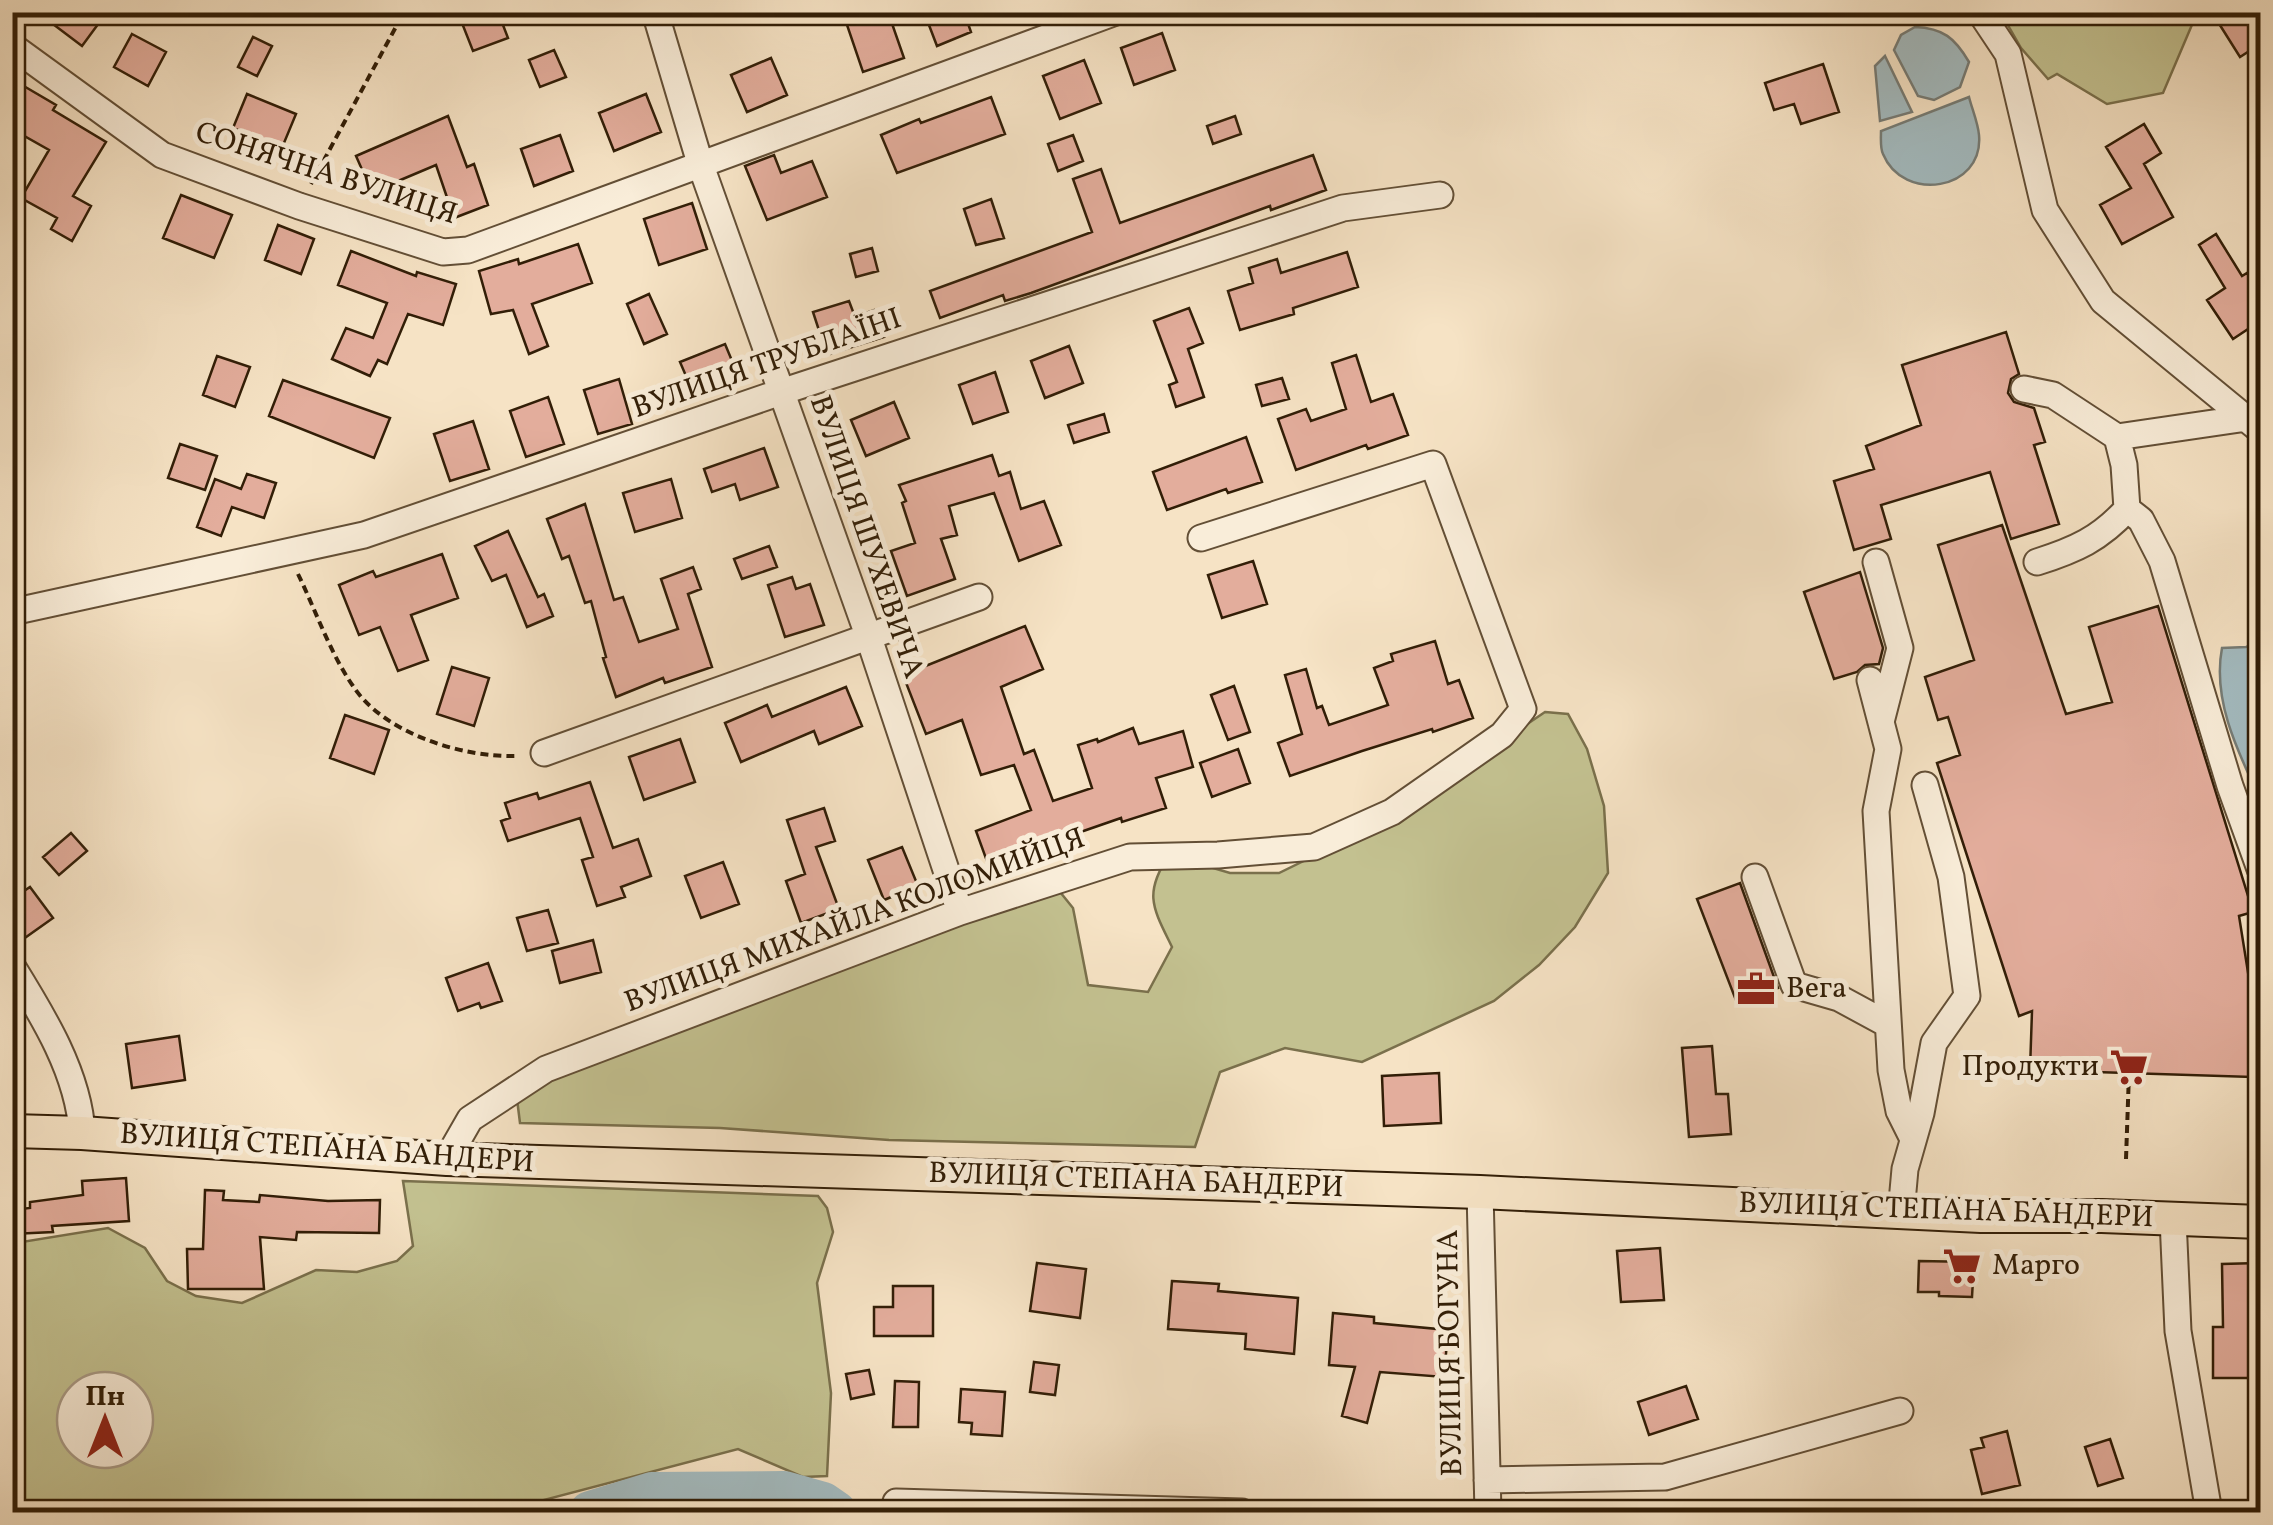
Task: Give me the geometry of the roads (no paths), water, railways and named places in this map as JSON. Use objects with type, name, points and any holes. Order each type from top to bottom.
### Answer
[{"type":"main road","name":"ВУЛИЦЯ СТЕПАНА БАНДЕРИ","points":[[12,1131],[447,1160],[1480,1192],[1901,1212],[2260,1222]]},
{"type":"street","name":"ВУЛИЦЯ ШУХЕВИЧА","points":[[655,12],[700,163],[868,635],[960,912]]},
{"type":"street","name":"СОНЯЧНА ВУЛИЦЯ","points":[[12,46],[162,155],[299,206],[443,252],[468,250],[1116,12]]},
{"type":"street","points":[[1980,12],[2008,54],[2044,210],[2103,301],[2254,424]]},
{"type":"street","name":"ВУЛИЦЯ ТРУБЛАЇНІ","points":[[12,612],[364,535],[781,392],[1343,208],[1440,195]]},
{"type":"street","points":[[2024,389],[2052,395],[2117,437],[2254,424]]},
{"type":"street","points":[[2037,562],[2066,553],[2106,532],[2127,509],[2124,465],[2117,437]]},
{"type":"street","name":"ВУЛИЦЯ МИХАЙЛА КОЛОМИЙЦЯ","points":[[447,1160],[470,1119],[546,1069],[960,912],[1130,857],[1314,846],[1392,812],[1502,735],[1522,709],[1433,464],[1201,538]]},
{"type":"street","points":[[2127,509],[2141,520],[2162,561],[2230,786],[2260,869]]},
{"type":"street","points":[[1876,562],[1900,648],[1881,723]]},
{"type":"street","points":[[544,753],[980,597]]},
{"type":"street","points":[[1870,680],[1888,749],[1876,811],[1891,1070],[1899,1111],[1913,1140]]},
{"type":"street","points":[[1901,1212],[1904,1169],[1934,1044],[1967,996],[1951,877],[1925,785]]},
{"type":"street","points":[[1755,877],[1794,985],[1839,998],[1887,1024]]},
{"type":"street","points":[[12,966],[53,1037],[80,1106],[82,1133]]},
{"type":"street","name":"ВУЛИЦЯ БОГУНА","points":[[1480,1192],[1488,1512]]},
{"type":"street","points":[[2173,1218],[2178,1331],[2209,1512]]},
{"type":"street","points":[[1487,1480],[1665,1477],[1900,1410]]},
{"type":"street","points":[[896,1502],[1242,1512]]},
{"type":"water","points":[[1915,27],[1947,36],[1969,62],[1960,87],[1934,100],[1918,96],[1894,50],[1901,35]]},
{"type":"water","points":[[1885,56],[1912,112],[1880,121],[1875,66]]},
{"type":"water","points":[[1969,97],[1979,135],[1977,154],[1969,168],[1956,179],[1940,184],[1907,180],[1893,170],[1882,152],[1881,131]]},
{"type":"water","points":[[2260,640],[2260,799],[2229,725],[2220,667],[2222,648],[2246,647]]},
{"type":"waterway","points":[[590,1512],[652,1493],[784,1492],[823,1503],[836,1512]]},
{"type":"place","name":"Вега","points":[[1756,989]]},
{"type":"place","name":"Продукти","points":[[2129,1067]]},
{"type":"place","name":"Марго","points":[[1962,1266]]}]
